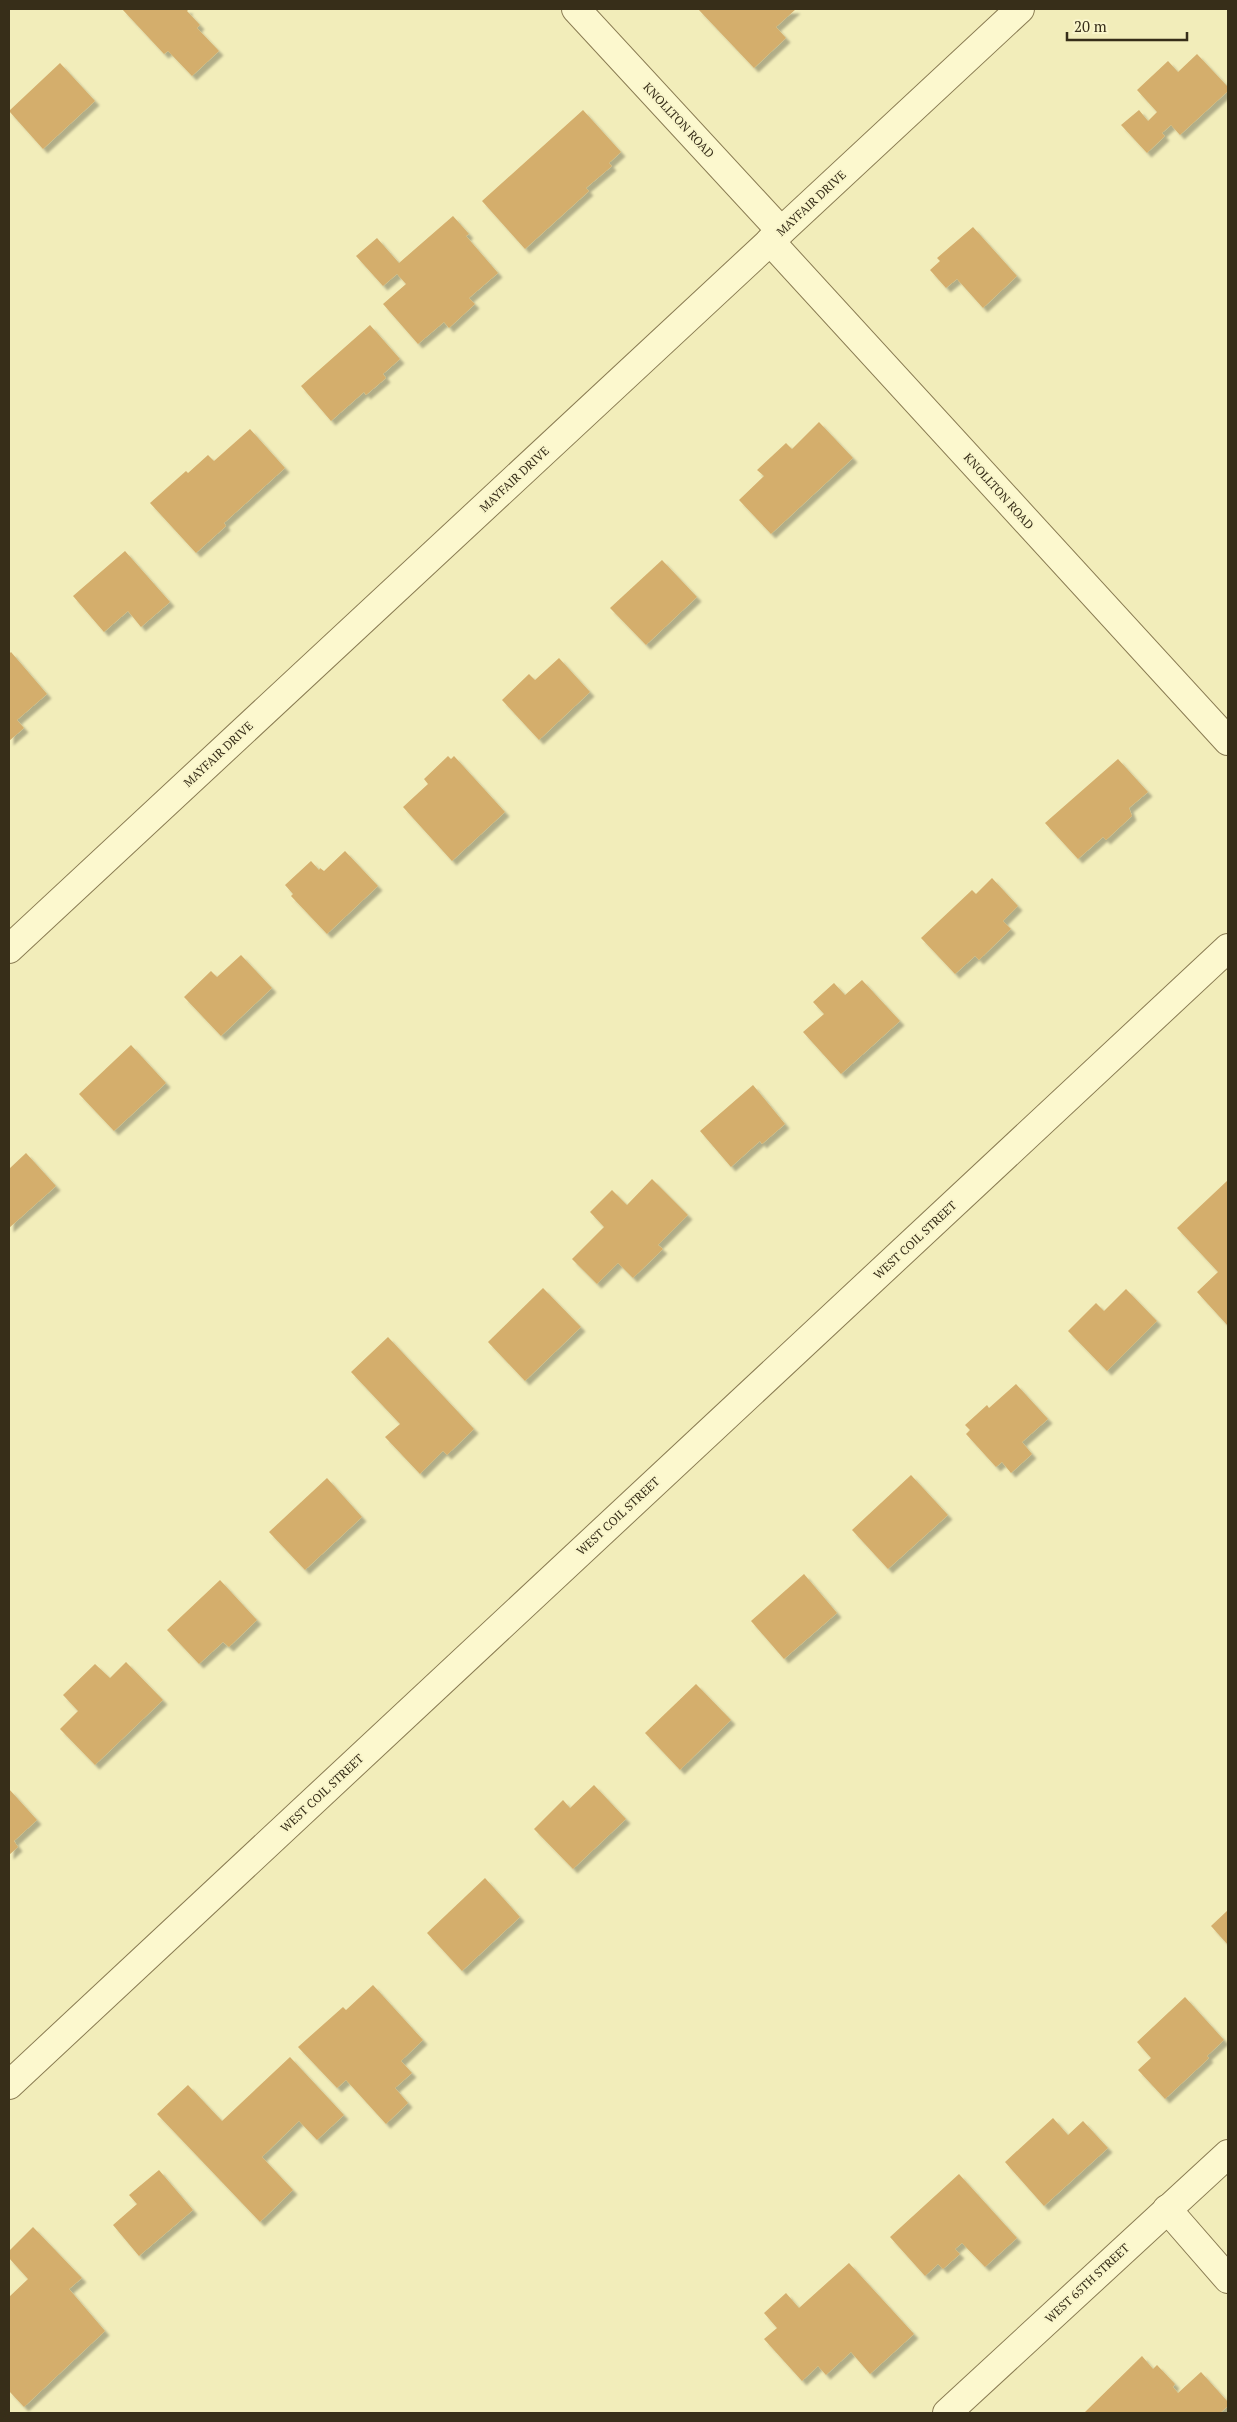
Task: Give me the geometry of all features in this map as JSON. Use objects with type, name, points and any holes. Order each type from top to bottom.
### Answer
[{"type":"street","name":"KNOLLTON ROAD","points":[[576,9],[776,236],[1228,741]]},
{"type":"street","name":"MAYFAIR DRIVE","points":[[9,948],[1020,9]]},
{"type":"street","name":"WEST COIL STREET","points":[[9,2085],[1228,948]]},
{"type":"street","name":"WEST 65TH STREET","points":[[947,2413],[1228,2154]]},
{"type":"street","points":[[1167,2209],[1228,2279]]},
{"type":"building","points":[[122,9],[189,9],[187,11],[200,25],[197,28],[219,51],[192,76],[168,51],[164,54]]},
{"type":"building","points":[[698,9],[796,9],[776,27],[786,38],[754,68]]},
{"type":"building","points":[[1197,54],[1228,87],[1228,91],[1180,135],[1171,125],[1162,133],[1165,136],[1147,153],[1121,125],[1139,110],[1148,121],[1157,112],[1137,90],[1168,61],[1178,72]]},
{"type":"building","points":[[60,63],[95,101],[43,149],[9,111]]},
{"type":"building","points":[[583,110],[621,152],[609,163],[612,166],[586,188],[589,191],[525,249],[482,201]]},
{"type":"building","points":[[453,216],[469,234],[466,236],[498,273],[469,298],[475,304],[449,328],[444,322],[418,344],[383,304],[406,284],[397,274],[383,286],[356,256],[377,238],[399,263]]},
{"type":"building","points":[[973,227],[1017,276],[983,308],[957,279],[946,288],[930,270],[940,261],[937,258]]},
{"type":"building","points":[[370,325],[400,359],[383,374],[386,378],[366,395],[364,392],[331,421],[301,386]]},
{"type":"building","points":[[819,422],[853,458],[771,534],[739,500],[764,476],[757,470],[786,443],[792,449]]},
{"type":"building","points":[[250,429],[285,468],[224,523],[226,526],[196,553],[150,503],[186,471],[188,473],[208,455],[214,461]]},
{"type":"building","points":[[125,551],[170,602],[141,627],[128,611],[104,632],[73,596]]},
{"type":"building","points":[[662,560],[697,597],[646,645],[610,608]]},
{"type":"building","points":[[11,652],[47,694],[17,720],[24,728],[9,741],[9,654]]},
{"type":"building","points":[[559,658],[590,692],[539,740],[502,700],[529,674],[535,680]]},
{"type":"building","points":[[448,756],[451,759],[454,756],[505,812],[452,861],[403,807],[428,784],[424,779]]},
{"type":"building","points":[[1118,759],[1148,792],[1129,808],[1132,816],[1106,840],[1103,837],[1078,859],[1045,823]]},
{"type":"building","points":[[345,851],[378,886],[327,934],[291,896],[293,894],[285,885],[311,861],[319,870],[320,868],[324,871]]},
{"type":"building","points":[[992,878],[1018,906],[1003,921],[1011,929],[979,960],[975,956],[955,974],[921,938],[972,890],[976,894]]},
{"type":"building","points":[[241,955],[272,988],[221,1036],[184,997],[211,971],[217,977]]},
{"type":"building","points":[[862,980],[900,1021],[841,1074],[803,1032],[824,1014],[813,1002],[834,983],[845,995]]},
{"type":"building","points":[[131,1045],[166,1083],[114,1131],[79,1094]]},
{"type":"building","points":[[753,1085],[785,1124],[762,1144],[760,1141],[731,1167],[700,1131]]},
{"type":"building","points":[[26,1153],[56,1186],[9,1228],[9,1169]]},
{"type":"building","points":[[652,1179],[688,1215],[658,1245],[663,1249],[633,1278],[618,1263],[597,1284],[572,1259],[604,1227],[590,1212],[612,1190],[627,1205]]},
{"type":"building","points":[[1228,1180],[1228,1326],[1197,1292],[1218,1272],[1177,1228]]},
{"type":"building","points":[[543,1288],[581,1327],[525,1381],[488,1342]]},
{"type":"building","points":[[1126,1289],[1157,1321],[1107,1371],[1068,1331],[1096,1303],[1104,1311]]},
{"type":"building","points":[[388,1337],[474,1429],[447,1455],[443,1451],[420,1474],[385,1437],[400,1424],[351,1372]]},
{"type":"building","points":[[1016,1384],[1048,1419],[1022,1442],[1032,1454],[1011,1473],[1002,1462],[996,1467],[966,1434],[970,1430],[965,1425],[987,1405],[989,1408]]},
{"type":"building","points":[[911,1475],[948,1515],[888,1569],[852,1530]]},
{"type":"building","points":[[327,1478],[362,1517],[305,1570],[269,1532]]},
{"type":"building","points":[[804,1574],[837,1613],[784,1659],[751,1621]]},
{"type":"building","points":[[220,1580],[257,1620],[229,1647],[223,1642],[199,1664],[167,1630]]},
{"type":"building","points":[[126,1662],[163,1700],[95,1765],[60,1729],[78,1711],[63,1695],[95,1664],[110,1678]]},
{"type":"building","points":[[696,1684],[731,1720],[680,1770],[645,1733]]},
{"type":"building","points":[[594,1785],[626,1819],[573,1869],[534,1829],[563,1800],[570,1808]]},
{"type":"building","points":[[9,1789],[37,1820],[14,1841],[18,1847],[9,1855]]},
{"type":"building","points":[[485,1878],[520,1917],[462,1971],[427,1933]]},
{"type":"building","points":[[1228,1910],[1228,1945],[1211,1926]]},
{"type":"building","points":[[373,1985],[423,2040],[401,2061],[412,2073],[395,2088],[408,2103],[386,2124],[346,2080],[337,2088],[298,2047],[343,2007],[346,2010]]},
{"type":"building","points":[[1185,1997],[1224,2040],[1207,2056],[1209,2058],[1165,2099],[1138,2070],[1151,2058],[1137,2042]]},
{"type":"building","points":[[290,2057],[344,2115],[317,2140],[299,2121],[262,2157],[293,2190],[260,2222],[157,2114],[188,2085],[222,2121]]},
{"type":"building","points":[[1053,2118],[1068,2135],[1083,2121],[1108,2148],[1044,2206],[1005,2162]]},
{"type":"building","points":[[159,2170],[193,2210],[139,2256],[113,2225],[137,2204],[129,2195]]},
{"type":"building","points":[[959,2174],[1017,2238],[985,2267],[962,2243],[955,2249],[960,2254],[943,2269],[938,2264],[925,2276],[890,2237]]},
{"type":"building","points":[[33,2227],[82,2278],[69,2289],[105,2331],[24,2407],[9,2391],[9,2297],[28,2279],[9,2258],[9,2251]]},
{"type":"building","points":[[849,2263],[914,2334],[870,2374],[851,2352],[826,2375],[818,2366],[802,2381],[764,2339],[777,2328],[764,2313],[786,2293],[799,2308]]},
{"type":"building","points":[[1142,2356],[1153,2369],[1157,2365],[1175,2384],[1173,2387],[1178,2393],[1201,2372],[1228,2402],[1228,2406],[1220,2413],[1084,2413]]}]
